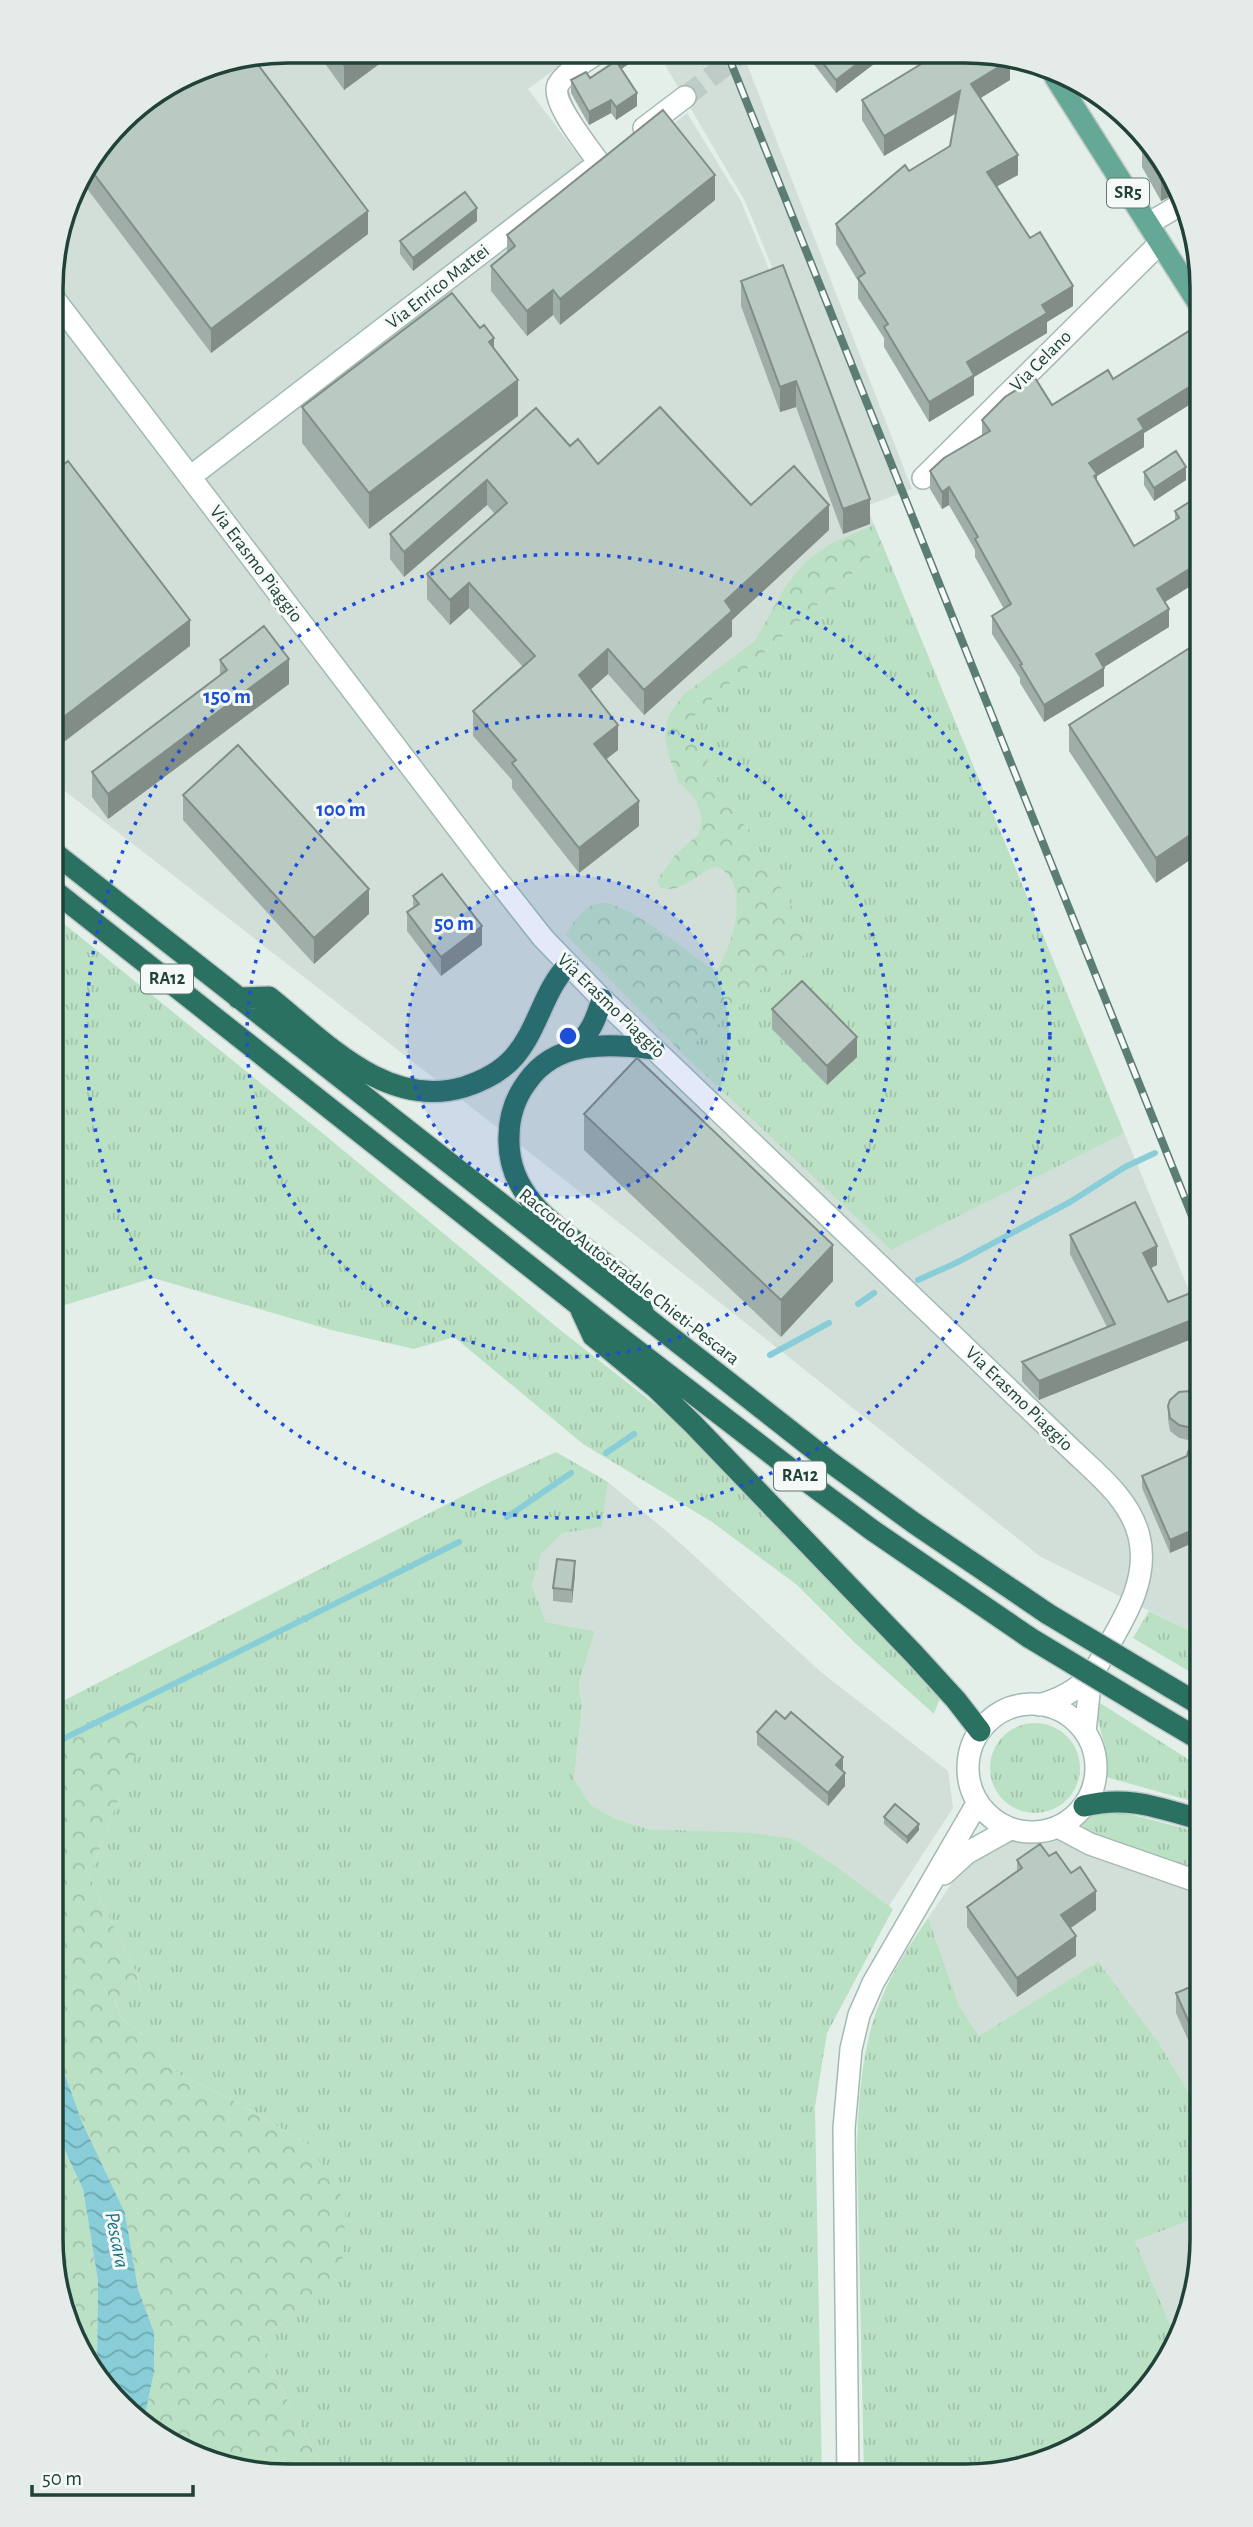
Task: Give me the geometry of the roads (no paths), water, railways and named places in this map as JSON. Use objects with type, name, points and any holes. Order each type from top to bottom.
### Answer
[{"type":"highway","name":"Raccordo Autostradale Chieti-Pescara","points":[[63,860],[830,1462],[1048,1614],[1190,1698]]},
{"type":"highway","name":"RA12","points":[[63,898],[579,1305],[872,1530],[1030,1638],[1190,1734]]},
{"type":"highway","points":[[238,998],[269,997],[350,1062],[380,1080],[415,1090],[443,1091],[474,1084],[513,1059],[529,1035],[550,991],[568,965]]},
{"type":"highway","points":[[573,1049],[590,1031],[602,999]]},
{"type":"highway","points":[[646,1319],[632,1286],[541,1213],[521,1187],[510,1162],[509,1126],[520,1093],[536,1070],[551,1058],[573,1049],[618,1046],[654,1049]]},
{"type":"highway","points":[[579,1305],[593,1336],[656,1388],[693,1424],[914,1654],[980,1731]]},
{"type":"highway","points":[[1084,1806],[1108,1800],[1135,1802],[1190,1817]]},
{"type":"main road","name":"SR5","points":[[1060,84],[1190,290]]},
{"type":"street","points":[[583,63],[564,77],[556,94],[564,111],[599,163]]},
{"type":"street","name":"Via Enrico Mattei","points":[[190,477],[685,97]]},
{"type":"street","points":[[1148,224],[1175,208]]},
{"type":"street","name":"Via Celano","points":[[923,478],[1160,243]]},
{"type":"street","name":"Via Erasmo Piaggio","points":[[63,310],[533,926],[602,999],[1120,1499],[1139,1535],[1141,1568],[1130,1608],[1091,1675],[1065,1695],[1039,1704]]},
{"type":"street","name":"Via Erasmo Piaggio","points":[[1085,1732],[1091,1675]]},
{"type":"street","points":[[1039,1704],[1065,1713],[1085,1732],[1095,1756],[1096,1769],[1091,1794],[1073,1818],[1058,1827],[1034,1833],[1010,1829],[986,1813],[978,1802],[969,1776],[969,1762],[980,1731],[1000,1713],[1013,1707],[1039,1704]]},
{"type":"street","points":[[848,2464],[844,2128],[851,2049],[859,2015],[873,1983],[978,1802]]},
{"type":"street","points":[[1058,1827],[1090,1844],[1190,1879]]},
{"type":"street","points":[[929,1887],[967,1853],[1010,1829]]},
{"type":"water","name":"Pescara","points":[[63,2070],[82,2122],[125,2213],[138,2289],[154,2332],[154,2372],[146,2412],[129,2398],[97,2357],[98,2281],[83,2189],[63,2146]]},
{"type":"waterway","points":[[918,1280],[956,1263],[1070,1202],[1125,1167],[1155,1153]]},
{"type":"waterway","points":[[858,1304],[874,1293]]},
{"type":"waterway","points":[[770,1355],[829,1323]]},
{"type":"waterway","points":[[606,1453],[634,1434]]},
{"type":"waterway","points":[[507,1517],[571,1473]]},
{"type":"waterway","points":[[63,1739],[459,1542]]},
{"type":"tunnel","points":[[685,97],[728,63]]},
{"type":"railway","points":[[731,63],[1190,1211]]}]
